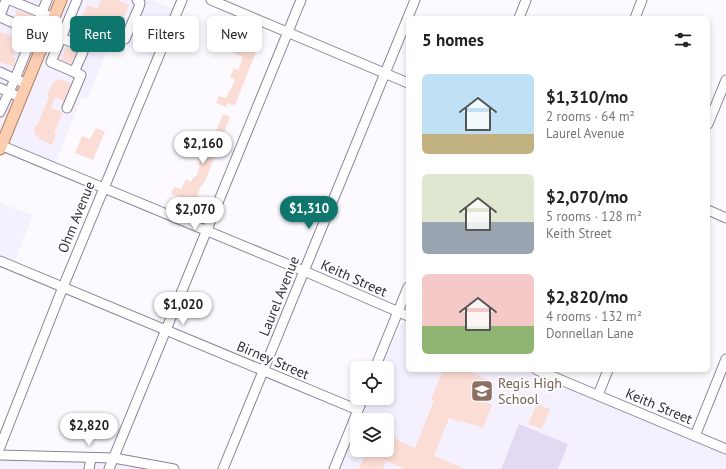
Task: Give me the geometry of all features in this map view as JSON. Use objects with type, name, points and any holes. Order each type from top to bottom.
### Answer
[{"type":"main road","points":[[54,16],[61,0]]},
{"type":"main road","points":[[0,147],[39,54]]},
{"type":"street","points":[[6,0],[0,16],[12,20]]},
{"type":"street","points":[[10,0],[42,13],[54,16]]},
{"type":"street","points":[[41,16],[47,0]]},
{"type":"street","points":[[62,36],[77,0]]},
{"type":"street","points":[[125,39],[139,7],[140,3],[137,0]]},
{"type":"street","name":"Ohm Avenue","points":[[0,447],[103,188],[182,0]]},
{"type":"street","points":[[211,0],[406,82]]},
{"type":"street","points":[[109,469],[301,0]]},
{"type":"street","name":"Laurel Avenue","points":[[408,16],[415,0]]},
{"type":"street","points":[[520,16],[526,0]]},
{"type":"street","points":[[636,16],[642,0]]},
{"type":"street","points":[[62,18],[69,20]]},
{"type":"street","name":"Laurel Avenue","points":[[223,469],[406,22]]},
{"type":"street","points":[[0,112],[26,52]]},
{"type":"street","points":[[33,52],[53,59]]},
{"type":"street","points":[[56,52],[51,62],[80,75],[67,108]]},
{"type":"street","points":[[74,72],[83,52]]},
{"type":"street","points":[[0,72],[27,84]]},
{"type":"street","points":[[710,119],[726,80]]},
{"type":"street","points":[[0,88],[21,98]]},
{"type":"street","name":"Keith Street","points":[[0,147],[304,271],[406,315]]},
{"type":"street","points":[[710,211],[726,218]]},
{"type":"street","name":"Birney Street","points":[[0,261],[358,410]]},
{"type":"street","points":[[378,361],[406,292]]},
{"type":"street","points":[[695,436],[726,359]]},
{"type":"street","name":"Keith Street","points":[[542,372],[726,450]]},
{"type":"street","points":[[598,395],[607,372]]},
{"type":"street","points":[[334,469],[360,405]]},
{"type":"street","points":[[0,455],[114,458],[174,469]]},
{"type":"street","points":[[89,469],[91,458]]},
{"type":"shaded area","points":[[4,0],[152,0],[177,11],[175,16],[133,16],[133,48],[125,45],[125,16],[70,16],[70,52],[107,52],[87,99],[82,97],[54,167],[0,149],[0,9]]},
{"type":"shaded area","points":[[141,52],[160,52],[157,59]]},
{"type":"shaded area","points":[[0,203],[33,215],[13,266],[0,261]]},
{"type":"shaded area","name":"Regis High School","points":[[405,321],[406,372],[530,372],[726,455],[726,469],[339,469],[350,443],[350,457],[394,457],[394,413],[363,413],[366,405],[394,405],[394,361],[385,361],[401,324]]},
{"type":"shaded area","points":[[519,424],[568,444],[558,469],[501,469]]},
{"type":"shaded area","points":[[0,455],[114,458],[174,469],[0,469]]},
{"type":"building","points":[[101,0],[117,0],[129,5],[124,16],[83,16],[87,5],[97,9]]},
{"type":"building","points":[[17,10],[34,16],[15,16]]},
{"type":"building","points":[[0,32],[12,37],[12,52],[15,52],[13,57],[16,59],[13,67],[0,62]]},
{"type":"building","points":[[66,47],[70,48],[70,52],[77,52],[71,64],[61,60]]},
{"type":"building","points":[[232,52],[256,52],[235,105],[233,104],[233,106],[228,103],[226,107],[216,103],[219,96],[226,98],[235,80],[230,77],[234,68],[238,70],[243,57]]},
{"type":"building","points":[[58,79],[71,83],[64,101],[55,97],[51,108],[63,112],[54,133],[56,134],[52,145],[39,139],[39,137],[35,136],[36,133],[33,132],[49,97],[47,96],[53,83]]},
{"type":"building","points":[[223,114],[230,117],[206,179],[202,186],[201,185],[195,203],[171,194],[174,187],[181,189],[186,179],[191,182],[194,176],[196,177],[200,166],[198,165],[209,140],[207,140],[210,134],[212,135],[214,131],[216,132]]},
{"type":"building","points":[[96,128],[105,132],[93,160],[75,153],[82,136],[90,139]]},
{"type":"building","points":[[442,372],[470,372],[486,379],[484,383],[487,384],[480,400],[492,405],[483,428],[449,418],[434,456],[465,469],[405,469],[386,461],[383,469],[359,469],[364,457],[394,457],[394,437],[396,438],[395,439],[415,448],[434,401],[431,399]]},
{"type":"building","points":[[537,404],[550,409],[542,429],[528,424]]},
{"type":"place","name":"Regis High School","points":[[482,391]]}]
